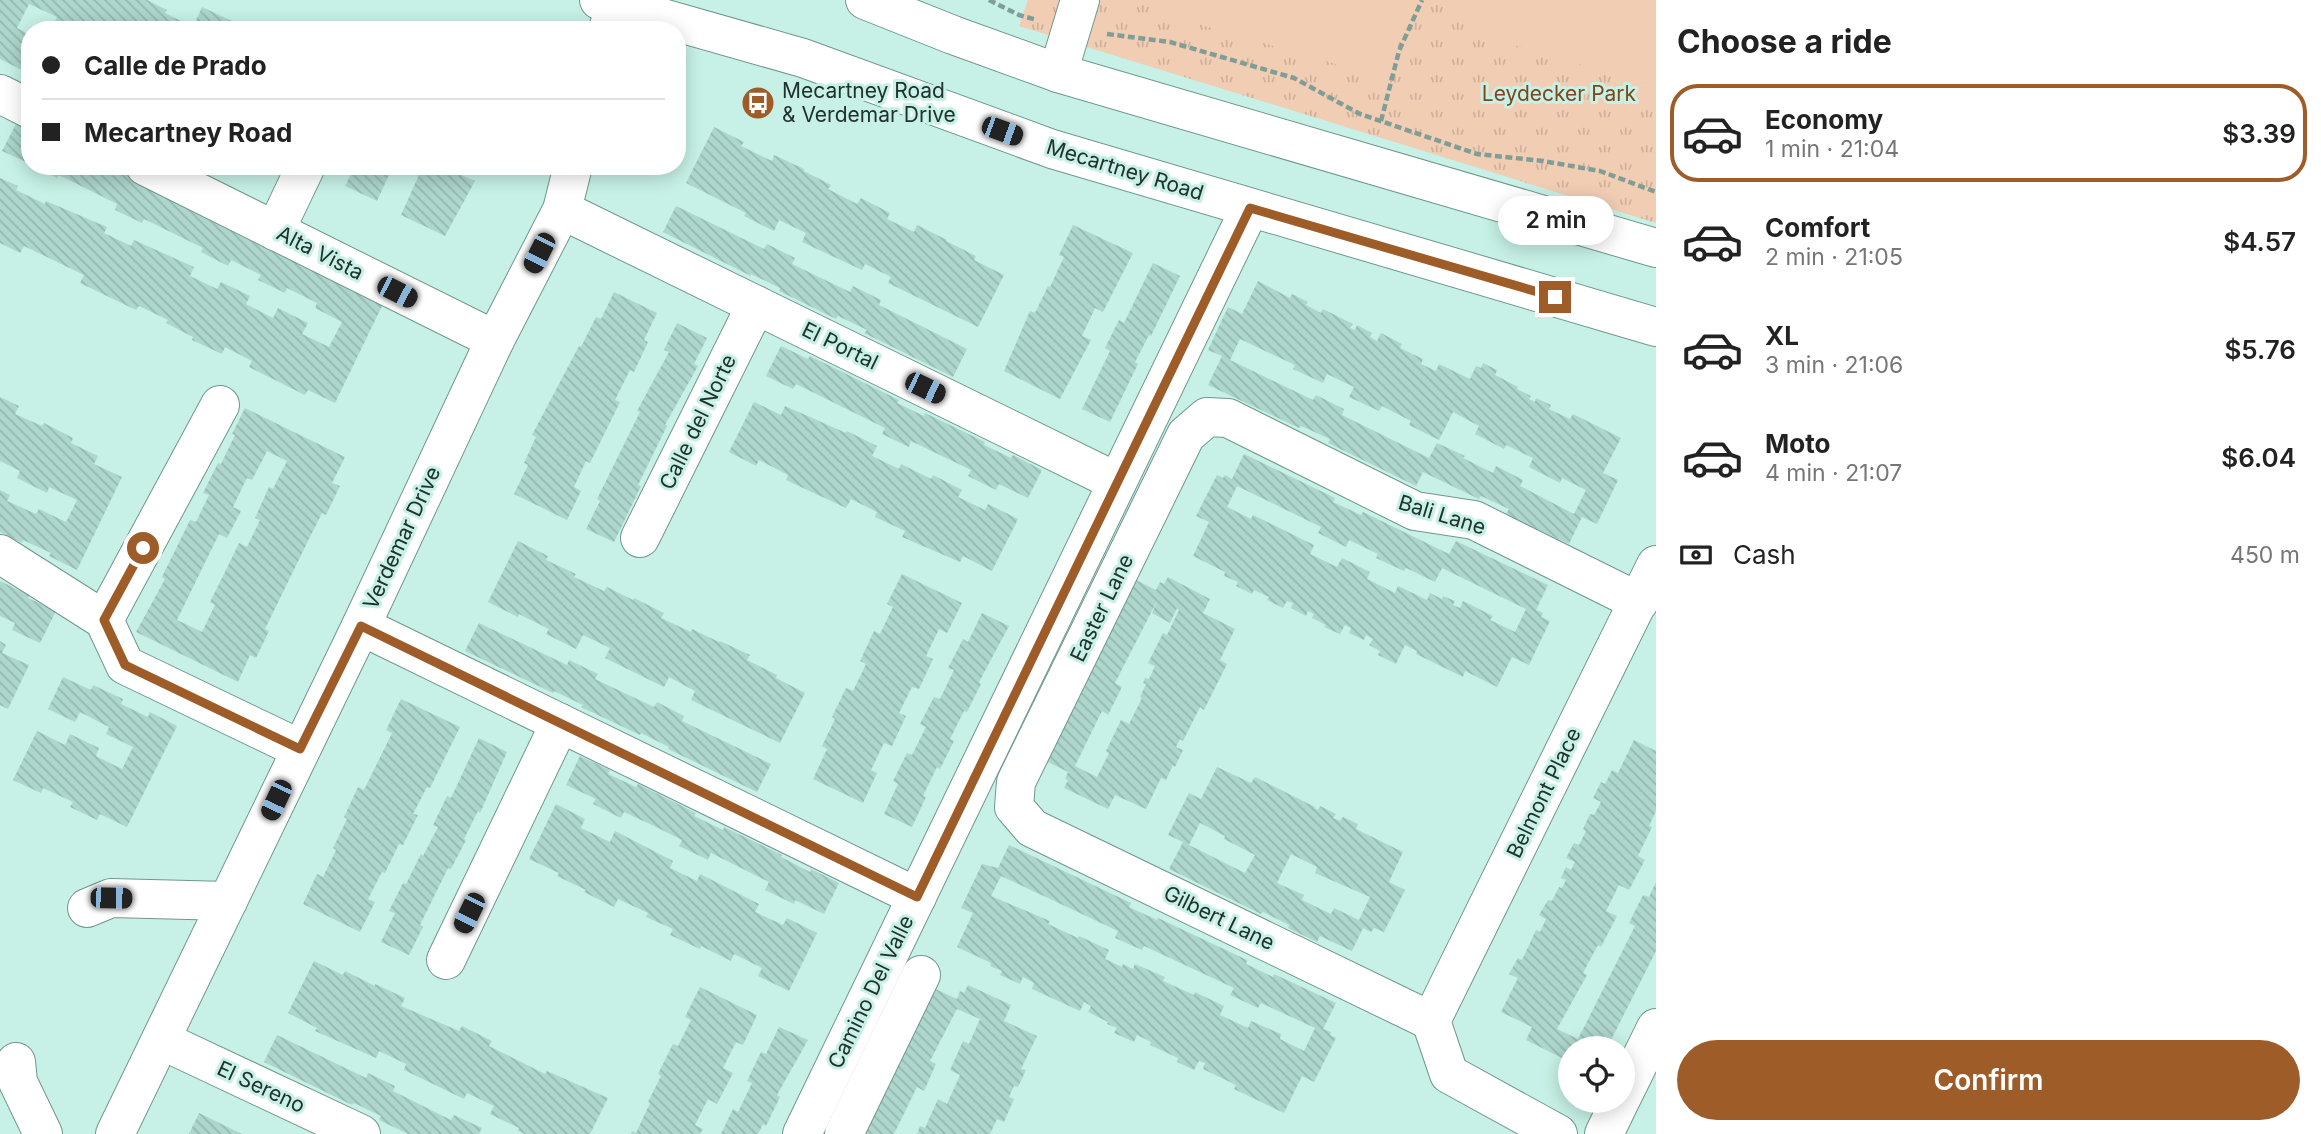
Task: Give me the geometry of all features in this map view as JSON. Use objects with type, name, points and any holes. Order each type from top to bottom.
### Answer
[{"type":"street","points":[[865,0],[1058,73],[1656,248]]},
{"type":"street","name":"Mecartney Road","points":[[610,9],[657,21]]},
{"type":"street","points":[[1058,73],[1076,15]]},
{"type":"street","name":"Mecartney Road","points":[[686,28],[803,58],[1052,149],[1656,327]]},
{"type":"street","points":[[0,94],[21,104]]},
{"type":"street","name":"Alta Vista","points":[[163,175],[495,340]]},
{"type":"street","points":[[275,231],[302,175]]},
{"type":"street","name":"Verdemar Drive","points":[[115,1134],[361,626],[495,340],[562,210],[571,175]]},
{"type":"street","name":"Camino Del Valle","points":[[802,1134],[1250,208]]},
{"type":"street","name":"El Portal","points":[[562,210],[1117,482]]},
{"type":"street","name":"Calle del Norte","points":[[640,538],[756,305]]},
{"type":"street","points":[[104,620],[220,405]]},
{"type":"street","name":"Bali Lane","points":[[1206,417],[1228,418],[1415,511],[1474,520],[1639,602]]},
{"type":"street","name":"Easter Lane","points":[[1013,807],[1016,782],[1186,435],[1206,417]]},
{"type":"street","points":[[0,554],[104,620],[125,665],[300,749]]},
{"type":"street","name":"Belmont Place","points":[[1431,1021],[1656,565]]},
{"type":"street","points":[[361,626],[917,897]]},
{"type":"street","points":[[446,960],[560,723]]},
{"type":"street","name":"Gilbert Lane","points":[[1013,807],[1032,828],[1431,1021]]},
{"type":"street","points":[[87,908],[111,898],[228,901]]},
{"type":"street","points":[[844,1134],[921,975]]},
{"type":"street","points":[[1431,1021],[1450,1074],[1558,1134]]},
{"type":"street","points":[[1635,1071],[1656,1028]]},
{"type":"street","name":"El Sereno","points":[[161,1040],[358,1133]]},
{"type":"street","points":[[16,1062],[18,1082],[43,1134]]},
{"type":"street","points":[[1604,1134],[1614,1113]]},
{"type":"path","points":[[989,0],[1019,15],[1076,15],[1294,78],[1360,114],[1477,154],[1600,171],[1656,192]]},
{"type":"path","points":[[1381,121],[1399,51],[1422,0]]},
{"type":"green space","name":"Leydecker Park","points":[[1028,0],[1656,0],[1656,223],[1019,26]]},
{"type":"green space","points":[[1147,0],[1410,0],[1390,69],[1377,76],[1153,11]]},
{"type":"green space","points":[[1469,0],[1656,0],[1656,86],[1513,45],[1488,35],[1471,16]]},
{"type":"building","points":[[0,0],[147,0],[181,21],[55,21],[57,17],[29,4],[17,28],[21,30],[21,70],[0,59]]},
{"type":"building","points":[[202,7],[232,21],[196,21]]},
{"type":"building","points":[[18,120],[21,122],[21,160],[2,151]]},
{"type":"building","points":[[714,127],[744,142],[741,146],[772,161],[774,155],[804,169],[831,185],[828,189],[857,204],[861,198],[890,213],[887,219],[914,232],[917,225],[947,240],[976,256],[974,260],[1004,275],[978,327],[888,283],[891,277],[865,264],[862,270],[802,242],[806,233],[779,220],[774,231],[744,216],[746,213],[686,183]]},
{"type":"building","points":[[59,175],[132,175],[130,178],[385,300],[335,403],[308,390],[305,395],[249,367],[252,361],[225,347],[222,354],[192,340],[193,337],[166,323],[168,320],[139,306],[136,310],[80,283],[84,275],[24,246],[20,253],[0,243],[0,178],[18,186],[16,190],[45,204],[46,201],[107,227],[104,233],[131,246],[134,240],[194,267],[190,276],[217,289],[221,282],[250,296],[246,304],[273,318],[278,308],[308,323],[302,334],[329,347],[342,322],[315,308],[317,303],[287,288],[285,293],[258,280],[261,275],[231,260],[228,266],[201,252],[203,248],[144,219],[142,223],[115,210],[117,204]]},
{"type":"building","points":[[350,175],[389,175],[377,201],[345,186]]},
{"type":"building","points":[[419,175],[461,175],[475,181],[445,236],[401,215]]},
{"type":"building","points":[[676,206],[764,249],[767,244],[795,258],[792,264],[850,292],[853,286],[881,300],[879,305],[967,349],[953,377],[864,333],[867,330],[838,316],[836,319],[779,291],[780,288],[663,232]]},
{"type":"building","points":[[1073,225],[1133,253],[1103,312],[1095,308],[1082,336],[1091,340],[1060,399],[1004,371],[1030,311],[1035,313],[1048,286],[1050,287],[1064,257],[1059,255]]},
{"type":"building","points":[[1153,263],[1180,276],[1151,336],[1149,335],[1135,362],[1138,364],[1110,422],[1082,409],[1110,351],[1105,348],[1119,320],[1124,323]]},
{"type":"building","points":[[1258,281],[1290,298],[1292,294],[1308,302],[1306,305],[1321,313],[1323,309],[1353,324],[1350,328],[1355,330],[1357,325],[1372,333],[1370,337],[1377,341],[1381,333],[1402,344],[1400,348],[1423,359],[1421,364],[1436,371],[1439,364],[1470,379],[1476,366],[1481,368],[1483,363],[1497,370],[1495,375],[1531,396],[1529,399],[1535,402],[1536,398],[1551,405],[1549,409],[1570,419],[1573,414],[1621,438],[1603,473],[1618,480],[1597,524],[1582,517],[1569,544],[1506,514],[1509,509],[1481,496],[1479,499],[1423,472],[1416,486],[1328,443],[1330,439],[1301,426],[1299,428],[1208,385],[1222,356],[1208,350],[1228,307],[1242,314]],"holes":[[[1240,339],[1295,365],[1293,369],[1323,383],[1327,374],[1354,387],[1349,397],[1379,411],[1382,406],[1411,421],[1409,425],[1439,440],[1453,412],[1479,426],[1475,434],[1504,449],[1506,445],[1533,458],[1529,467],[1560,483],[1562,478],[1586,490],[1574,514],[1520,486],[1523,480],[1496,466],[1493,473],[1437,443],[1429,458],[1342,415],[1344,409],[1316,395],[1313,400],[1230,360]]]},
{"type":"building","points":[[614,292],[657,313],[644,340],[648,342],[634,372],[630,370],[615,400],[620,402],[590,463],[586,461],[574,487],[581,491],[567,520],[514,494],[528,465],[524,463],[536,437],[532,435],[579,346],[581,347],[596,317],[601,319]]},
{"type":"building","points":[[677,323],[707,338],[694,364],[698,366],[665,425],[667,426],[638,485],[641,486],[614,542],[586,529],[600,501],[597,499],[640,412],[637,411],[669,352],[664,350]]},
{"type":"building","points":[[781,346],[808,359],[810,356],[899,400],[897,403],[924,416],[925,413],[985,442],[984,445],[1011,458],[1013,455],[1042,470],[1028,498],[999,484],[996,490],[968,476],[971,470],[911,441],[909,447],[882,434],[885,428],[796,384],[793,389],[766,376]]},
{"type":"building","points":[[0,397],[19,406],[15,414],[42,426],[44,423],[73,438],[71,443],[98,456],[94,464],[122,477],[77,570],[49,556],[51,553],[0,532],[0,490],[10,495],[7,501],[36,514],[39,509],[66,522],[77,500],[49,487],[47,493],[17,478],[20,471],[0,461]]},
{"type":"building","points":[[754,402],[781,415],[785,406],[846,433],[847,431],[877,446],[872,456],[899,469],[901,464],[931,479],[933,475],[962,490],[958,497],[985,510],[988,504],[1018,519],[992,571],[963,556],[960,562],[902,537],[905,531],[875,517],[877,512],[851,499],[846,508],[786,480],[788,475],[759,460],[756,466],[729,452]]},
{"type":"building","points":[[245,408],[345,457],[332,483],[340,486],[326,515],[322,513],[265,629],[269,631],[256,658],[250,655],[238,682],[136,632],[165,579],[162,577],[190,520],[196,522],[209,495],[203,493],[218,463],[221,464],[235,435],[232,434]],"holes":[[[267,451],[287,461],[273,489],[269,487],[255,518],[260,520],[247,547],[239,543],[210,602],[215,605],[202,632],[177,620],[219,534],[227,538],[241,511],[233,507],[247,478],[252,480]]]},
{"type":"building","points":[[1244,454],[1335,498],[1333,502],[1361,515],[1363,512],[1449,554],[1456,541],[1548,585],[1536,610],[1543,613],[1541,617],[1550,621],[1529,665],[1512,657],[1497,687],[1465,671],[1463,677],[1416,654],[1417,651],[1405,645],[1396,664],[1378,655],[1380,651],[1369,645],[1373,639],[1366,635],[1364,640],[1349,633],[1351,628],[1345,625],[1340,634],[1312,618],[1314,614],[1308,611],[1306,616],[1291,608],[1293,603],[1287,601],[1283,608],[1267,600],[1269,597],[1254,590],[1252,594],[1236,586],[1238,582],[1224,576],[1225,572],[1193,556],[1209,522],[1196,516],[1217,475],[1232,479]],"holes":[[[1237,486],[1321,527],[1318,533],[1346,547],[1349,540],[1378,554],[1376,558],[1404,571],[1406,568],[1435,582],[1442,568],[1526,609],[1515,632],[1490,620],[1493,616],[1463,601],[1460,608],[1453,605],[1455,601],[1443,596],[1442,599],[1430,593],[1427,600],[1398,586],[1395,593],[1367,579],[1370,572],[1342,558],[1337,567],[1310,554],[1314,545],[1253,515],[1251,519],[1227,507]]]},
{"type":"building","points":[[518,541],[548,556],[546,560],[576,574],[574,577],[604,591],[607,587],[633,600],[634,598],[664,613],[661,618],[750,655],[747,660],[805,693],[780,743],[691,700],[695,691],[669,677],[664,687],[605,658],[610,648],[583,635],[576,649],[546,634],[549,629],[488,602]]},
{"type":"building","points":[[902,574],[962,603],[947,633],[939,629],[926,656],[933,659],[919,689],[912,687],[899,713],[906,716],[892,746],[884,743],[871,770],[877,773],[863,803],[813,779],[827,749],[822,746],[835,719],[832,717],[846,688],[853,691],[866,664],[860,661],[874,631],[880,634],[893,607],[887,604]]},
{"type":"building","points":[[1168,577],[1210,599],[1203,613],[1235,629],[1220,660],[1227,664],[1204,710],[1200,707],[1183,741],[1180,739],[1176,747],[1183,750],[1175,767],[1173,765],[1166,780],[1161,778],[1146,809],[1115,795],[1108,809],[1064,788],[1068,772],[1044,760],[1132,578],[1156,590],[1160,582],[1164,584]],"holes":[[[1158,599],[1152,613],[1170,623],[1177,608],[1179,610],[1167,635],[1163,633],[1148,663],[1155,666],[1149,679],[1145,678],[1143,683],[1146,684],[1140,697],[1142,698],[1129,724],[1121,720],[1097,777],[1075,766],[1102,711],[1108,715],[1122,687],[1115,683]]]},
{"type":"building","points":[[0,581],[56,611],[40,643],[12,630],[15,623],[0,616]]},
{"type":"building","points":[[982,613],[1009,626],[979,682],[981,684],[967,712],[964,711],[950,739],[954,741],[940,769],[937,767],[912,827],[884,814],[898,784],[893,781],[907,753],[912,755],[926,727],[920,724],[934,697],[940,699],[954,670],[948,668],[963,639],[968,642]]},
{"type":"building","points":[[479,623],[567,665],[569,660],[598,674],[595,679],[654,707],[657,702],[684,716],[682,721],[771,764],[757,792],[641,733],[640,735],[554,691],[553,693],[465,651]]},
{"type":"building","points":[[0,641],[6,645],[2,653],[29,665],[8,709],[0,705]]},
{"type":"building","points":[[63,677],[91,690],[93,685],[123,699],[121,704],[148,717],[150,712],[177,726],[127,827],[100,814],[97,820],[70,807],[73,802],[43,788],[41,793],[13,780],[37,731],[65,745],[70,734],[99,748],[96,756],[122,769],[133,747],[106,734],[109,727],[80,712],[75,722],[48,709]]},
{"type":"building","points":[[401,699],[460,727],[430,788],[427,787],[413,814],[418,815],[403,845],[399,844],[368,899],[375,902],[360,932],[303,904],[317,874],[323,877],[336,850],[333,848],[358,787],[364,790],[392,733],[386,730]]},
{"type":"building","points":[[479,738],[507,752],[480,813],[478,811],[464,839],[466,840],[451,869],[448,868],[420,925],[423,927],[409,955],[381,942],[395,913],[389,911],[421,854],[423,856],[438,827],[433,825],[447,796],[451,798]]},
{"type":"building","points":[[1634,740],[1656,751],[1656,811],[1649,826],[1652,827],[1638,856],[1645,860],[1629,890],[1619,885],[1606,911],[1617,916],[1601,947],[1598,945],[1583,973],[1587,975],[1557,1029],[1572,1036],[1558,1036],[1558,1056],[1526,1040],[1532,1027],[1501,1012],[1518,978],[1509,974],[1518,958],[1522,960],[1536,930],[1540,932],[1546,919],[1539,915],[1548,900],[1552,901],[1559,887],[1562,888],[1566,880],[1561,878],[1566,867],[1571,870],[1575,862],[1566,858],[1574,843],[1579,845],[1590,814],[1594,815],[1601,802],[1593,798],[1601,782],[1605,784],[1612,770],[1618,773]]},
{"type":"building","points":[[580,756],[610,770],[608,774],[636,787],[638,784],[696,813],[694,816],[723,830],[724,827],[810,872],[811,869],[839,883],[824,914],[765,890],[769,882],[711,853],[708,860],[679,846],[682,840],[654,826],[624,812],[621,818],[593,804],[596,799],[566,785]]},
{"type":"building","points":[[1217,767],[1251,783],[1255,777],[1318,810],[1320,806],[1336,814],[1333,818],[1340,821],[1343,817],[1358,824],[1356,829],[1403,852],[1389,882],[1405,890],[1384,932],[1374,928],[1371,932],[1363,928],[1352,951],[1320,936],[1317,942],[1263,912],[1261,914],[1169,869],[1183,842],[1168,835],[1189,793],[1201,799]],"holes":[[[1200,823],[1255,855],[1245,873],[1189,845]],[[1291,854],[1317,867],[1315,873],[1370,897],[1359,920],[1334,908],[1331,914],[1302,900],[1304,895],[1277,883]]]},
{"type":"building","points":[[556,804],[585,819],[581,828],[610,842],[615,831],[673,861],[670,868],[697,881],[700,874],[759,904],[755,912],[783,925],[787,918],[817,933],[789,991],[758,976],[762,968],[734,954],[731,961],[670,935],[673,929],[646,917],[648,913],[618,899],[614,907],[557,876],[559,873],[529,859]]},
{"type":"building","points":[[1009,845],[1131,903],[1129,907],[1247,960],[1246,964],[1336,1003],[1323,1029],[1336,1038],[1314,1082],[1302,1076],[1284,1113],[1234,1089],[1236,1085],[1203,1069],[1205,1063],[1199,1061],[1194,1070],[1137,1035],[1134,1042],[1114,1033],[1117,1028],[1088,1012],[1091,1006],[1084,1002],[1080,1011],[1032,989],[1034,983],[1023,977],[1020,984],[1000,975],[1002,971],[990,966],[991,963],[957,947],[973,913],[961,908],[982,864],[998,868]],"holes":[[[1001,876],[1118,931],[1115,938],[1142,950],[1144,946],[1234,988],[1230,995],[1258,1008],[1261,1003],[1315,1028],[1304,1051],[1280,1039],[1281,1034],[1251,1021],[1248,1028],[1220,1015],[1224,1006],[1163,981],[1165,977],[1135,964],[1133,969],[1105,959],[1109,950],[991,896]]]},
{"type":"building","points":[[1656,882],[1656,951],[1613,1036],[1580,1036],[1635,926],[1629,923],[1643,895],[1649,897]]},
{"type":"building","points":[[314,961],[343,975],[345,971],[375,984],[405,998],[401,1006],[459,1031],[462,1026],[492,1041],[489,1046],[545,1074],[547,1071],[608,1098],[590,1134],[525,1134],[518,1131],[519,1128],[490,1114],[494,1106],[467,1093],[464,1099],[404,1070],[406,1064],[379,1051],[376,1058],[315,1031],[317,1028],[288,1013]]},
{"type":"building","points":[[968,985],[1011,1005],[1004,1021],[1037,1036],[1021,1069],[1026,1070],[1018,1087],[1014,1086],[1009,1097],[1014,1099],[1004,1122],[997,1119],[990,1134],[917,1134],[920,1126],[925,1128],[938,1099],[947,1104],[960,1075],[950,1070],[963,1041],[969,1044],[980,1019],[957,1009],[930,1061],[936,1064],[924,1091],[917,1087],[894,1134],[860,1134],[931,987],[957,999],[960,991],[964,993]]},
{"type":"building","points":[[700,987],[757,1015],[743,1045],[736,1042],[723,1068],[733,1073],[717,1104],[708,1099],[695,1125],[703,1129],[700,1134],[631,1134],[632,1131],[636,1133],[650,1103],[648,1102],[661,1076],[658,1074],[673,1044],[678,1046],[691,1020],[685,1017]]},
{"type":"building","points":[[779,1027],[808,1040],[777,1095],[780,1097],[766,1126],[763,1124],[758,1134],[721,1134],[733,1109],[738,1112],[752,1083],[747,1081],[761,1052],[766,1054]]},
{"type":"building","points":[[277,1035],[366,1078],[368,1073],[395,1086],[393,1091],[451,1120],[454,1115],[482,1128],[479,1134],[408,1134],[379,1120],[381,1116],[354,1103],[352,1105],[264,1062]]},
{"type":"building","points":[[199,1113],[242,1134],[189,1134]]},
{"type":"place","name":"Mecartney Road & Verdemar Drive","points":[[758,103]]},
{"type":"route","points":[[143,548],[104,620],[125,665],[300,749],[361,626],[917,897],[1250,208],[1555,297]]}]
